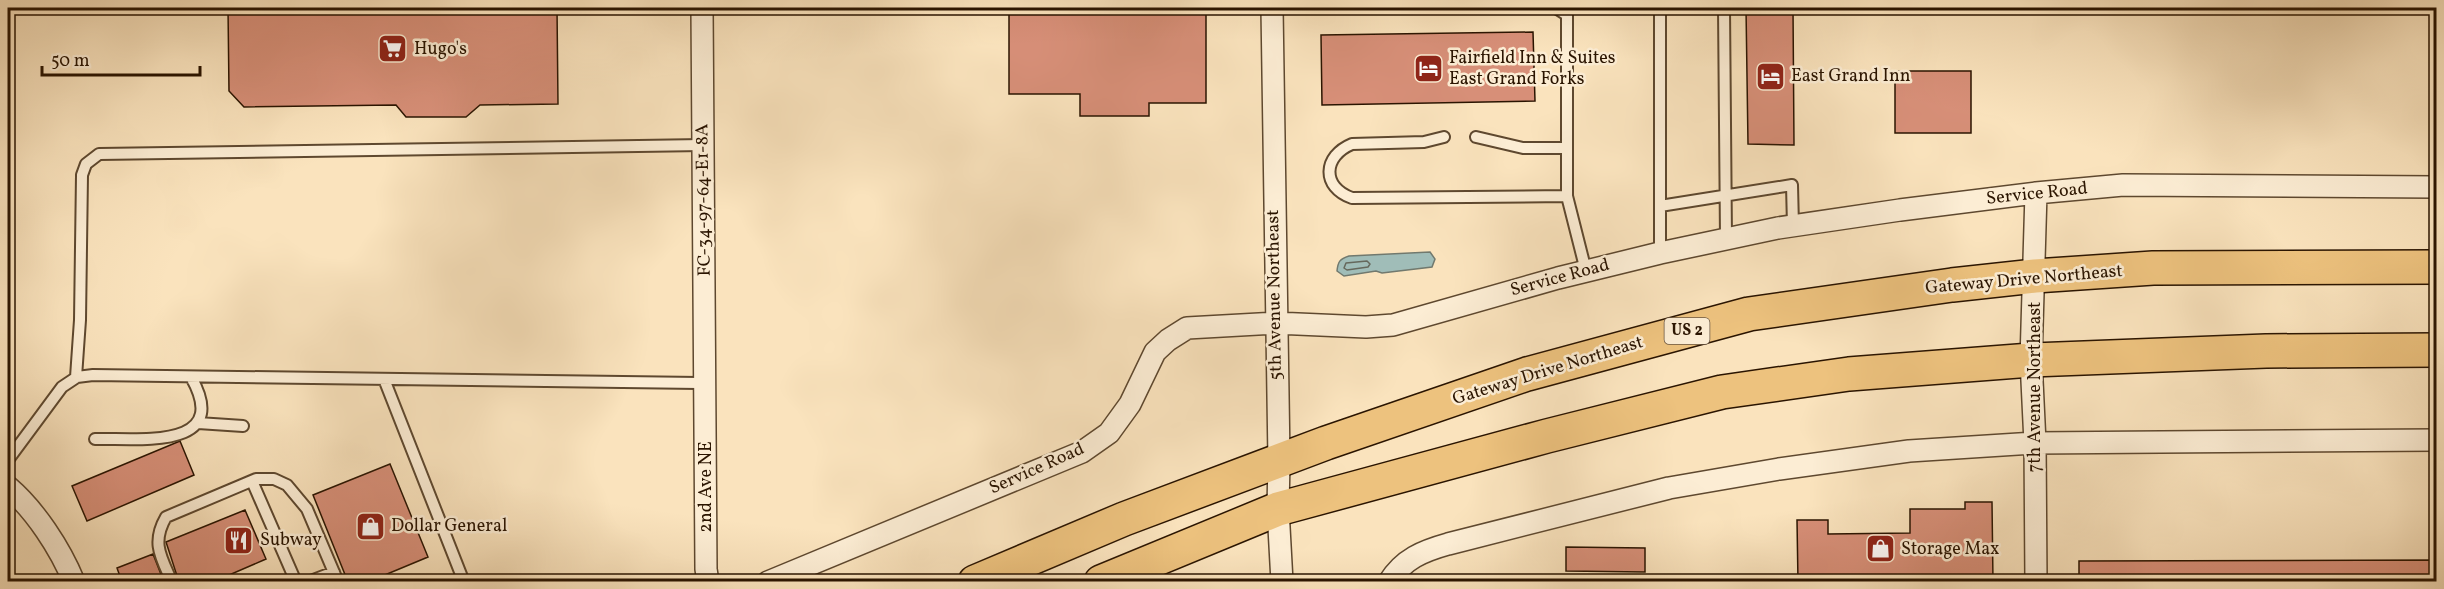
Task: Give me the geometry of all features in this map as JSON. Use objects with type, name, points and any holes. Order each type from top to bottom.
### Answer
[{"type":"highway","name":"Gateway Drive Northeast","points":[[975,582],[1124,519],[1279,460],[1527,374],[1749,314],[1940,286],[2035,276],[2153,268],[2436,267]]},
{"type":"highway","points":[[1101,582],[1278,509],[1547,436],[1722,392],[1849,374],[2031,360],[2266,351],[2436,350]]},
{"type":"street","name":"FC-34-97-64-E1-8A","points":[[702,8],[705,392]]},
{"type":"street","name":"5th Avenue Northeast","points":[[1272,8],[1278,509],[1282,582]]},
{"type":"street","name":"Service Road","points":[[768,582],[1082,452],[1109,433],[1130,404],[1155,352],[1186,328],[1275,323],[1366,327],[1393,325],[1586,271],[1726,239],[1792,226],[2036,192],[2123,185],[2436,187]]},
{"type":"street","name":"7th Avenue Northeast","points":[[2036,192],[2031,360],[2035,443],[2036,582]]},
{"type":"street","name":"2nd Ave NE","points":[[705,392],[708,582]]},
{"type":"street","points":[[1389,582],[1406,561],[1433,548],[1519,524],[1669,488],[1779,469],[1909,452],[2035,443],[2436,440]]},
{"type":"street","points":[[8,487],[55,544],[74,582]]},
{"type":"lane","points":[[1556,8],[1567,15],[1567,196],[1586,271]]},
{"type":"lane","points":[[1660,8],[1660,253]]},
{"type":"lane","points":[[1724,8],[1726,239]]},
{"type":"lane","points":[[1444,137],[1424,142],[1352,144],[1341,148],[1334,156],[1330,169],[1331,184],[1340,194],[1352,198],[1567,196]]},
{"type":"lane","points":[[1476,137],[1523,148],[1567,148]]},
{"type":"lane","points":[[76,377],[80,320],[82,175],[86,164],[99,154],[703,145]]},
{"type":"lane","points":[[1660,206],[1792,185],[1792,226]]},
{"type":"lane","points":[[8,460],[62,387],[76,377],[93,375],[699,383],[704,385],[705,392]]},
{"type":"lane","points":[[95,439],[171,437],[189,432],[198,423],[201,414],[200,401],[191,377]]},
{"type":"lane","points":[[384,379],[462,577],[461,582]]},
{"type":"lane","points":[[198,423],[243,426]]},
{"type":"lane","points":[[172,582],[157,548],[158,535],[166,517],[252,481],[274,479],[288,485],[308,508],[336,577],[308,582]]},
{"type":"lane","points":[[252,481],[296,582]]},
{"type":"water","points":[[1430,252],[1435,259],[1432,267],[1344,276],[1337,271],[1340,261],[1349,256]]},
{"type":"building","name":"Hugo's","points":[[228,8],[557,8],[558,104],[480,105],[466,117],[406,117],[396,105],[244,107],[229,91]]},
{"type":"building","points":[[1009,8],[1206,8],[1206,103],[1149,103],[1149,116],[1080,116],[1080,94],[1009,94]]},
{"type":"building","name":"East Grand Inn","points":[[1746,8],[1793,8],[1794,145],[1748,144]]},
{"type":"building","name":"Fairfield Inn & Suites East Grand Forks","points":[[1533,32],[1535,101],[1322,105],[1321,35]]},
{"type":"building","points":[[1895,71],[1971,71],[1971,133],[1895,133]]},
{"type":"building","points":[[180,441],[194,475],[87,521],[72,486]]},
{"type":"building","name":"Dollar General","points":[[390,464],[428,557],[368,582],[348,582],[313,495]]},
{"type":"building","points":[[1965,502],[1992,502],[1993,582],[1798,582],[1797,520],[1828,520],[1828,534],[1910,533],[1910,509],[1965,509]]},
{"type":"building","points":[[245,510],[266,559],[213,582],[179,582],[166,542]]},
{"type":"building","points":[[1566,547],[1645,548],[1645,572],[1566,571]]},
{"type":"building","points":[[153,554],[164,582],[122,582],[117,568]]},
{"type":"building","points":[[2436,560],[2436,582],[2079,582],[2079,561]]},
{"type":"place","name":"Hugo's","points":[[393,49]]},
{"type":"place","name":"Fairfield Inn & Suites East Grand Forks","points":[[1428,68]]},
{"type":"place","name":"East Grand Inn","points":[[1770,76]]},
{"type":"place","name":"Dollar General","points":[[370,526]]},
{"type":"place","name":"Subway","points":[[239,540]]},
{"type":"place","name":"Storage Max","points":[[1880,549]]}]
